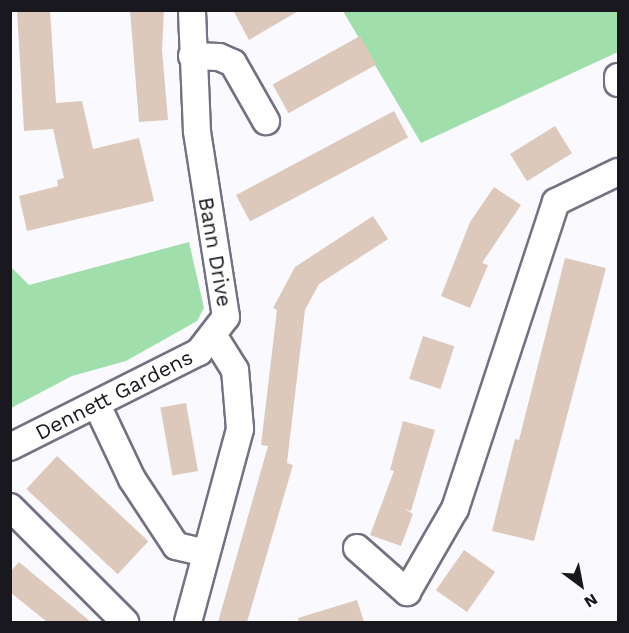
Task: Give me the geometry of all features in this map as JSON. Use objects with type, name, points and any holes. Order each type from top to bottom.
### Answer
[{"type":"street","name":"Bann Drive","points":[[188,622],[240,429],[235,370],[215,338],[226,318],[226,300],[198,143],[192,56],[192,10]]},
{"type":"street","points":[[192,56],[219,57],[233,63],[266,121]]},
{"type":"street","points":[[618,77],[618,83]]},
{"type":"street","points":[[357,548],[407,592],[455,509],[556,202],[618,172]]},
{"type":"street","name":"Dennett Gardens","points":[[10,447],[200,352],[215,338]]},
{"type":"street","points":[[96,405],[132,479],[176,546],[206,553]]},
{"type":"street","points":[[10,507],[125,622]]},
{"type":"green space","points":[[343,11],[618,11],[618,52],[421,143]]},
{"type":"green space","points":[[189,242],[204,308],[197,321],[126,361],[72,376],[11,408],[11,267],[29,285]]},
{"type":"building","points":[[17,10],[50,10],[56,103],[82,101],[93,149],[139,138],[154,201],[27,231],[19,196],[58,186],[57,180],[64,178],[53,129],[24,131]]},
{"type":"building","points":[[130,10],[164,10],[162,50],[168,120],[139,122]]},
{"type":"building","points":[[233,10],[300,10],[249,40]]},
{"type":"building","points":[[360,36],[376,65],[289,113],[273,84]]},
{"type":"building","points":[[394,111],[408,137],[250,222],[236,195]]},
{"type":"building","points":[[555,126],[572,153],[527,181],[510,154]]},
{"type":"building","points":[[494,187],[521,205],[482,263],[488,265],[470,308],[441,296],[470,222]]},
{"type":"building","points":[[373,216],[388,239],[319,284],[305,310],[287,463],[293,465],[247,622],[218,622],[268,446],[261,445],[277,310],[273,308],[295,267]]},
{"type":"building","points":[[565,258],[606,268],[534,541],[492,531],[515,439],[519,440]]},
{"type":"building","points":[[423,336],[454,346],[440,389],[409,379]]},
{"type":"building","points":[[186,403],[198,471],[172,475],[160,408]]},
{"type":"building","points":[[403,421],[435,430],[411,511],[405,509],[413,514],[401,546],[370,535],[394,471],[390,470]]},
{"type":"building","points":[[57,456],[148,541],[118,574],[26,489]]},
{"type":"building","points":[[464,550],[495,572],[467,612],[436,590]]},
{"type":"building","points":[[19,562],[91,622],[47,622],[10,592],[10,572]]},
{"type":"building","points":[[357,600],[364,622],[299,622],[298,618]]}]
